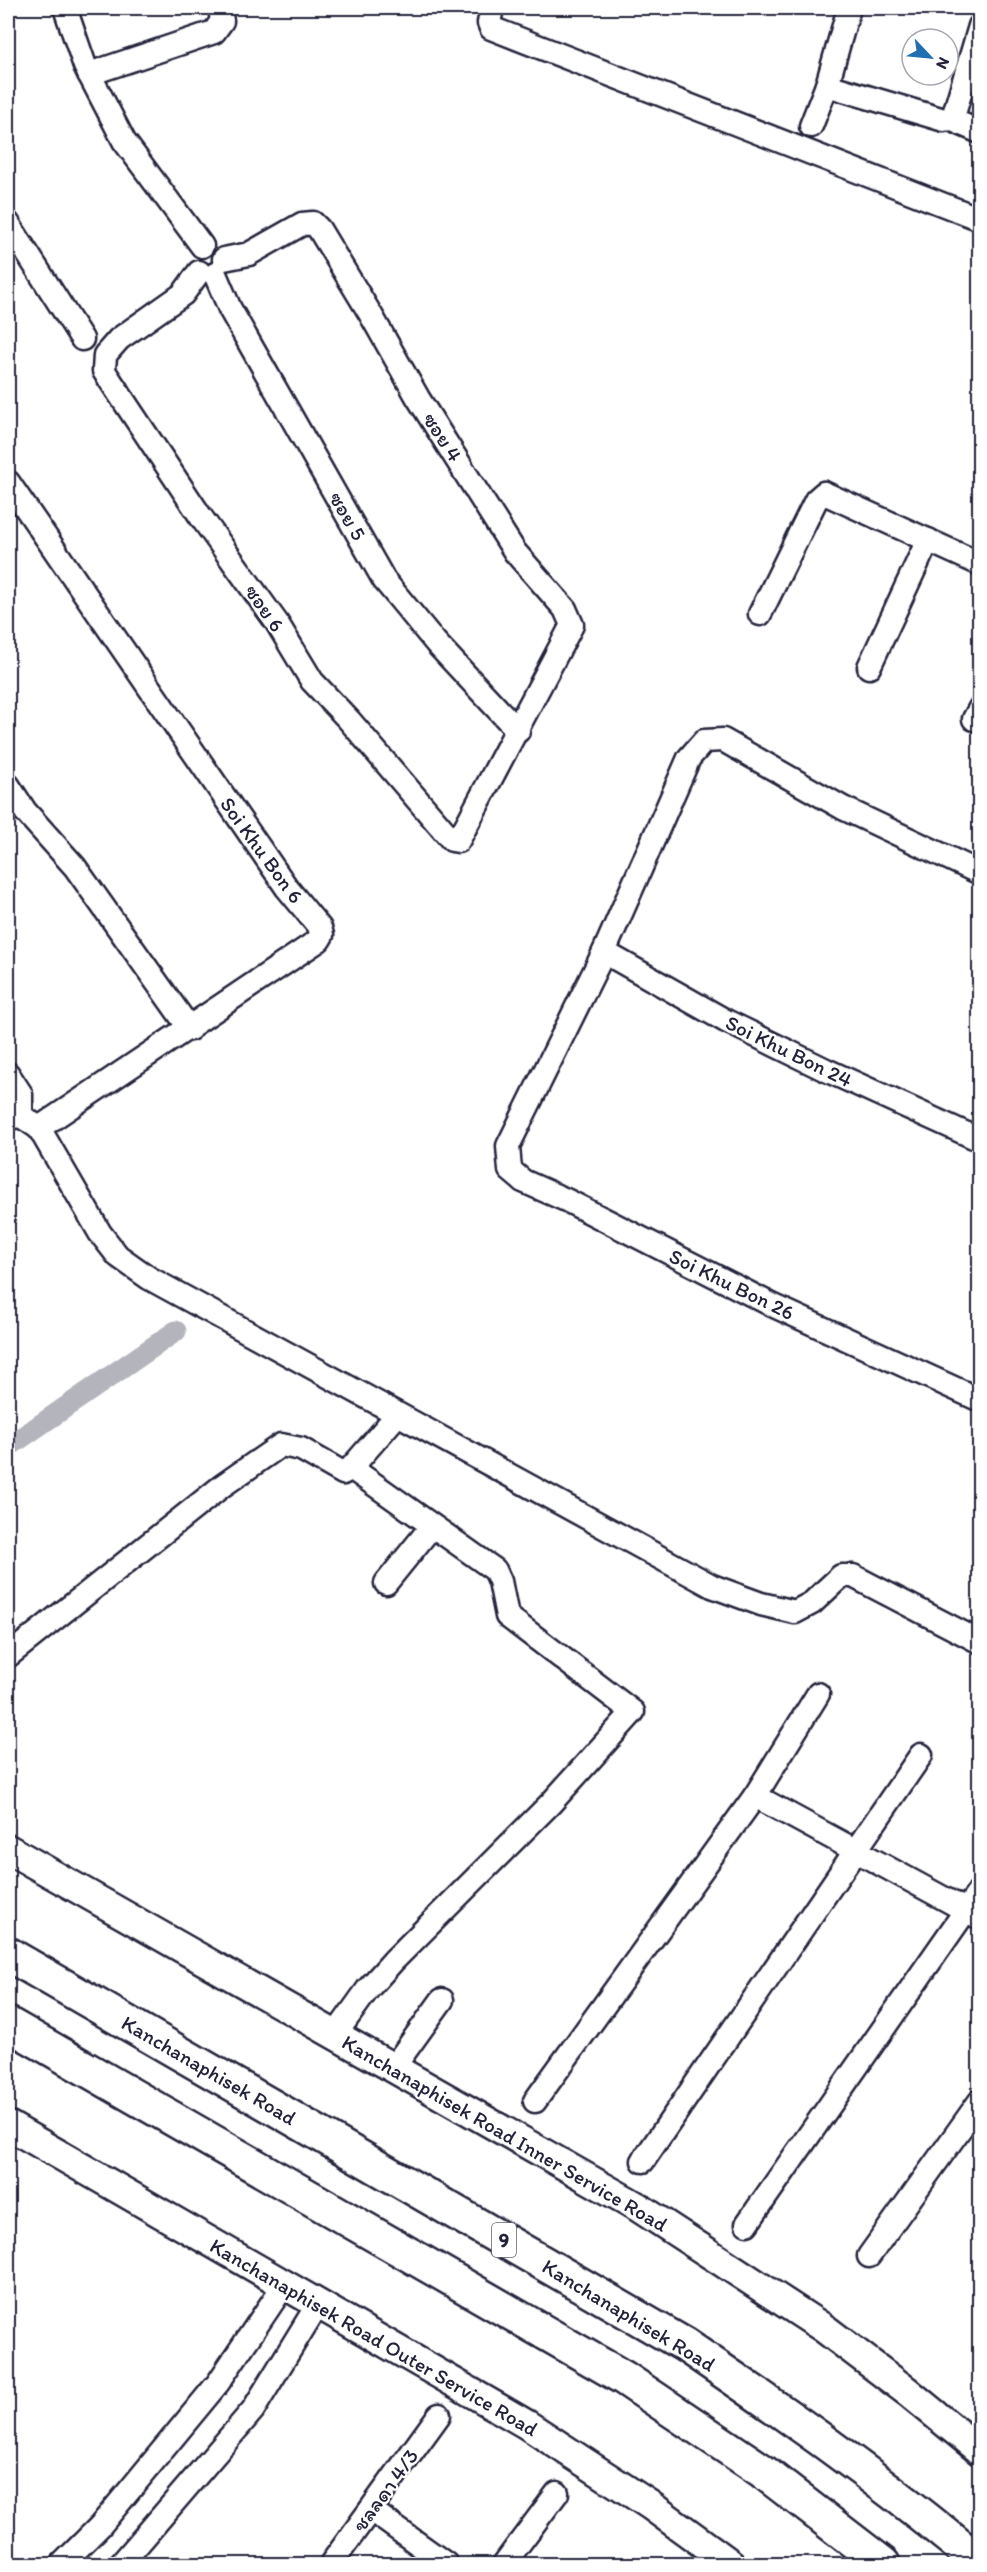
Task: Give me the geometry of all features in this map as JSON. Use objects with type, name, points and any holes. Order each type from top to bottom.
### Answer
[{"type":"highway","name":"Kanchanaphisek Road","points":[[8,1954],[684,2345],[787,2414],[886,2486],[978,2562]]},
{"type":"highway","points":[[8,2024],[624,2378],[761,2470],[883,2565]]},
{"type":"main road","name":"Kanchanaphisek Road Inner Service Road","points":[[8,1848],[638,2207],[825,2329],[908,2392],[980,2451]]},
{"type":"main road","name":"Kanchanaphisek Road Outer Service Road","points":[[8,2125],[526,2424],[650,2505],[731,2565]]},
{"type":"street","points":[[65,8],[89,74],[124,141],[202,246],[212,245],[220,250],[213,268]]},
{"type":"street","points":[[89,74],[214,32],[222,21],[220,8]]},
{"type":"street","points":[[492,8],[489,23],[491,28],[980,219]]},
{"type":"street","points":[[811,126],[849,8]]},
{"type":"street","points":[[950,119],[954,114],[980,26]]},
{"type":"street","points":[[826,85],[944,120],[950,119],[980,132]]},
{"type":"street","points":[[8,223],[82,339]]},
{"type":"street","name":"ซอย 4","points":[[213,268],[249,254],[302,224],[313,223],[319,229],[372,315],[418,398],[515,552],[565,609],[572,626],[518,731]]},
{"type":"street","name":"ซอย 5","points":[[213,268],[230,309],[384,580],[436,643],[518,731]]},
{"type":"street","name":"ซอย 6","points":[[213,268],[183,294],[118,339],[105,355],[104,371],[201,517],[277,623],[312,681],[349,720],[452,840],[458,841],[461,838],[518,731]]},
{"type":"street","name":"Soi Khu Bon 6","points":[[8,482],[287,888],[320,928],[322,935],[319,940],[190,1029],[23,1121]]},
{"type":"street","points":[[760,614],[816,500],[824,493],[980,564]]},
{"type":"street","points":[[869,667],[928,540]]},
{"type":"street","points":[[604,952],[689,758],[704,741],[723,740],[843,808],[980,873]]},
{"type":"street","points":[[8,785],[16,817],[75,867],[190,1029]]},
{"type":"street","name":"Soi Khu Bon 24","points":[[604,952],[726,1021],[826,1070],[980,1140]]},
{"type":"street","name":"Soi Khu Bon 26","points":[[604,952],[508,1146],[510,1170],[523,1181],[566,1200],[772,1305],[980,1400]]},
{"type":"street","points":[[8,1074],[23,1100],[23,1121],[100,1233],[118,1256],[149,1278],[712,1586],[761,1604],[795,1612],[812,1603],[841,1576],[853,1576],[980,1641]]},
{"type":"street","points":[[8,1656],[222,1486],[281,1445],[301,1449],[342,1473],[351,1468],[397,1415]]},
{"type":"street","points":[[335,2035],[368,1989],[394,1960],[551,1803],[633,1712],[507,1616],[500,1581],[495,1570],[351,1468]]},
{"type":"street","points":[[386,1583],[432,1526]]},
{"type":"street","points":[[535,2101],[755,1796],[818,1694]]},
{"type":"street","points":[[643,2161],[853,1851],[921,1755]]},
{"type":"street","points":[[755,1796],[972,1915]]},
{"type":"street","points":[[747,2224],[972,1915],[980,1890]]},
{"type":"street","points":[[393,2068],[442,2000]]},
{"type":"street","points":[[869,2256],[980,2101]]},
{"type":"street","points":[[62,2565],[100,2526],[219,2383],[284,2285]]},
{"type":"street","points":[[121,2565],[253,2410],[318,2304]]},
{"type":"street","name":"ชลลดา 4/3","points":[[331,2565],[439,2415]]},
{"type":"street","points":[[504,2565],[557,2493]]},
{"type":"street","points":[[371,2510],[446,2565]]},
{"type":"waterway","points":[[8,1447],[176,1331]]}]
